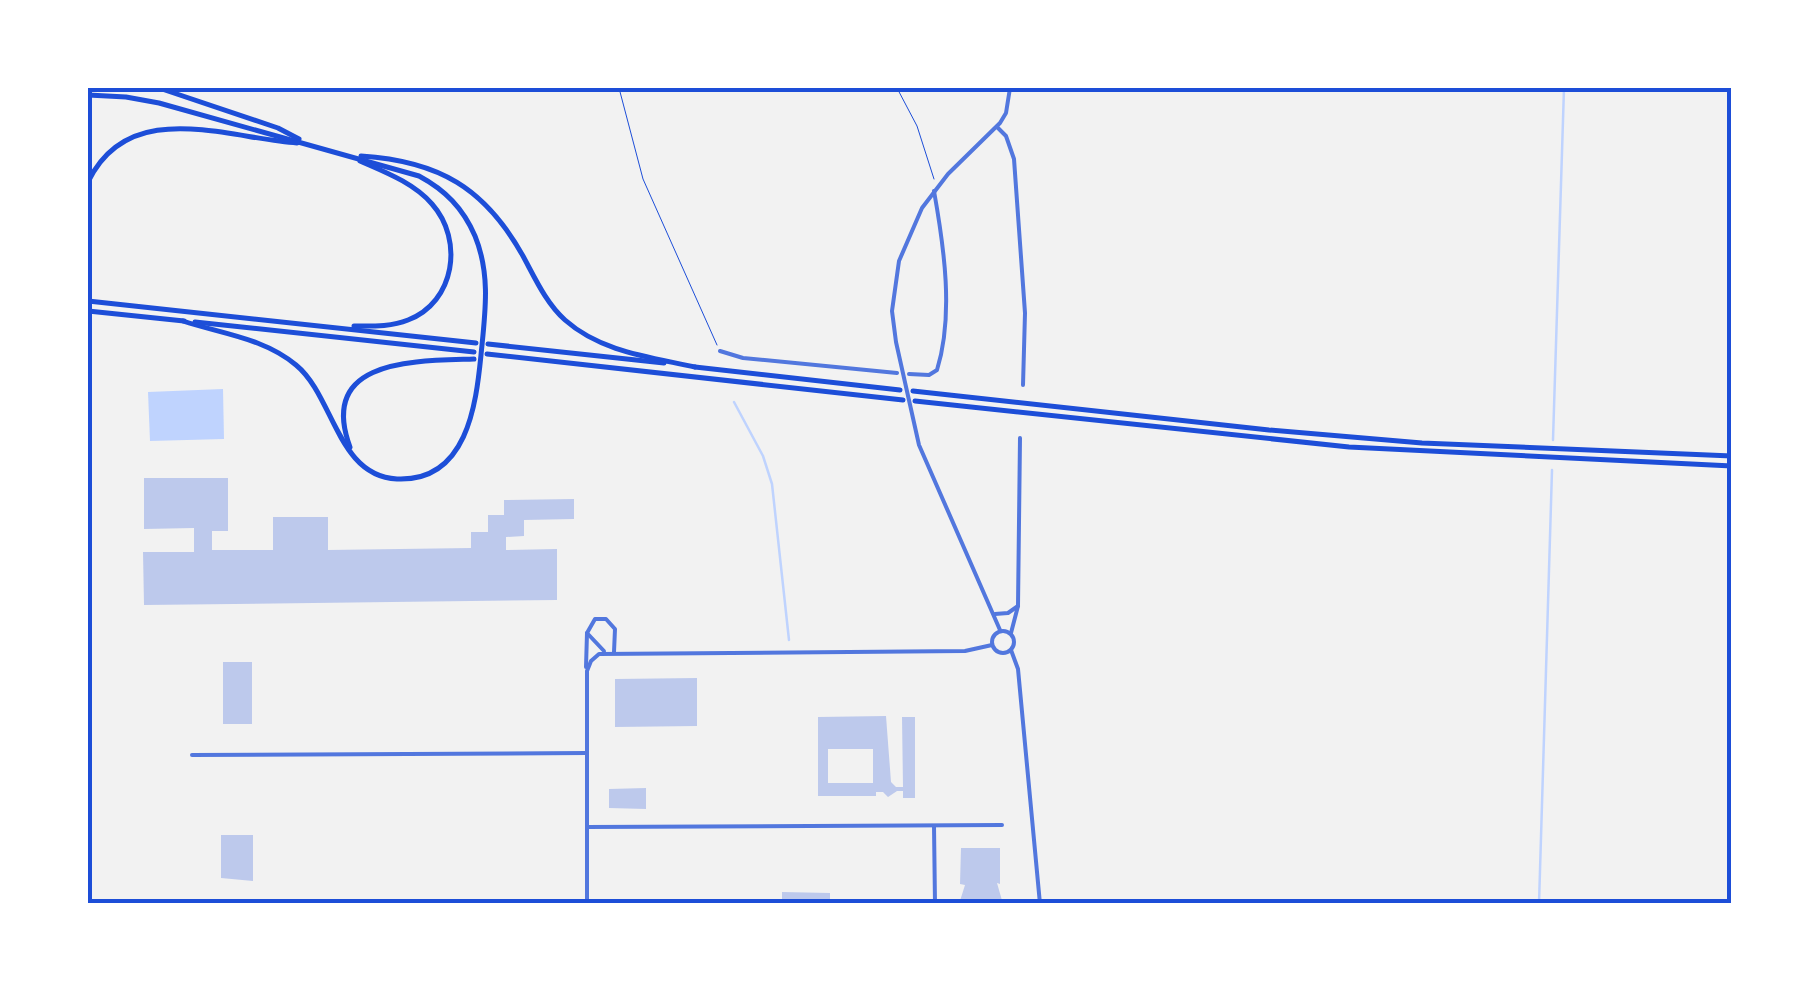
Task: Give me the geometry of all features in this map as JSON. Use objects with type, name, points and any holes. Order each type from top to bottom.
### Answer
[{"type":"highway","points":[[159,88],[278,128],[310,144]]},
{"type":"highway","points":[[88,95],[144,100],[410,173],[436,186],[462,212],[481,254],[486,303],[476,402],[463,440],[434,469],[404,478],[378,474],[353,455],[313,382],[294,362],[257,342],[184,321]]},
{"type":"highway","points":[[88,182],[112,150],[134,136],[156,129],[180,128],[310,144]]},
{"type":"highway","points":[[332,327],[396,324],[417,316],[442,293],[452,254],[445,224],[424,196],[404,182],[348,156]]},
{"type":"highway","points":[[348,156],[416,165],[457,180],[497,214],[550,304],[576,328],[616,349],[695,367]]},
{"type":"highway","points":[[88,301],[476,343]]},
{"type":"highway","points":[[88,311],[474,355],[396,363],[368,374],[354,388],[344,408],[343,425],[353,455]]},
{"type":"highway","points":[[488,344],[900,390]]},
{"type":"highway","points":[[487,356],[903,400]]},
{"type":"highway","points":[[913,391],[1422,443],[1732,456]]},
{"type":"highway","points":[[915,401],[1320,444],[1466,455],[1732,466]]},
{"type":"street","points":[[1000,630],[917,437],[892,311],[897,272],[910,231],[935,189],[997,127],[1006,113],[1010,88]]},
{"type":"street","points":[[997,127],[1006,136],[1014,159],[1024,291],[1023,385]]},
{"type":"street","points":[[909,374],[932,374],[940,352],[945,290],[935,189]]},
{"type":"street","points":[[720,351],[756,360],[896,372]]},
{"type":"street","points":[[1020,438],[1018,606],[1011,650],[1018,670],[1040,904]]},
{"type":"street","points":[[994,614],[1008,614],[1018,606]]},
{"type":"street","points":[[351,904],[587,902],[587,633],[595,619],[608,620],[616,632],[610,652]]},
{"type":"street","points":[[1000,630],[1011,633]]},
{"type":"street","points":[[1000,630],[992,638],[992,645],[1000,653],[1011,650]]},
{"type":"street","points":[[587,633],[610,652]]},
{"type":"street","points":[[587,672],[592,658],[610,652],[965,651],[992,645]]},
{"type":"street","points":[[192,755],[587,753]]},
{"type":"street","points":[[588,826],[1002,825]]},
{"type":"street","points":[[934,826],[935,904]]},
{"type":"path","points":[[619,88],[643,179],[720,351]]},
{"type":"path","points":[[897,88],[918,126],[935,189]]},
{"type":"water","points":[[223,389],[224,439],[150,441],[148,392]]},
{"type":"building","points":[[144,478],[228,478],[228,531],[212,531],[212,550],[273,550],[273,517],[328,517],[328,550],[471,548],[471,532],[488,532],[488,515],[504,515],[504,500],[574,499],[574,519],[524,520],[524,536],[506,537],[506,550],[557,549],[557,600],[144,605],[143,552],[194,552],[194,528],[144,529]]},
{"type":"building","points":[[223,662],[252,662],[252,724],[223,724]]},
{"type":"building","points":[[697,678],[697,726],[615,727],[615,679]]},
{"type":"building","points":[[886,716],[891,782],[903,787],[902,717],[915,717],[915,798],[903,798],[903,791],[888,797],[883,792],[876,792],[876,796],[818,796],[818,717]],"holes":[[[828,749],[873,749],[873,783],[828,783]]]},
{"type":"building","points":[[646,788],[646,809],[609,808],[609,789]]},
{"type":"building","points":[[221,835],[253,835],[253,881],[221,878]]},
{"type":"building","points":[[961,848],[1000,848],[1000,884],[997,883],[1003,904],[959,904],[965,885],[960,884]]},
{"type":"building","points":[[782,892],[830,893],[830,904],[782,904]]},
{"type":"waterway","points":[[1553,440],[1564,88]]},
{"type":"waterway","points":[[734,402],[763,456],[772,484],[789,640]]},
{"type":"waterway","points":[[1539,904],[1552,470]]}]
